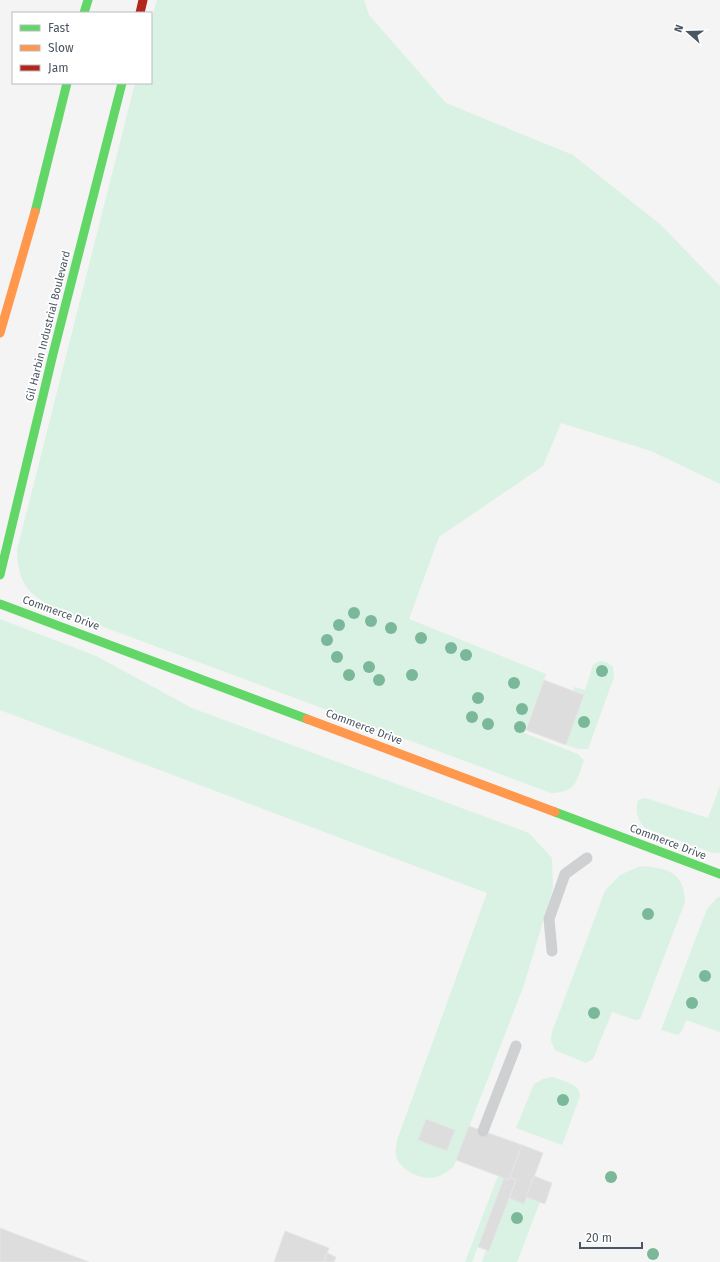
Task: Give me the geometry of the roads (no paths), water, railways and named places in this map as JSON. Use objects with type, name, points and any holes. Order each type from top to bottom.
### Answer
[{"type":"street","points":[[84,12],[88,0]]},
{"type":"street","points":[[140,12],[143,0]]},
{"type":"street","points":[[0,333],[38,200],[67,84]]},
{"type":"street","name":"Gil Harbin Industrial Boulevard","points":[[0,575],[55,346],[122,84]]},
{"type":"street","name":"Commerce Drive","points":[[0,604],[720,874]]},
{"type":"lane","points":[[552,951],[549,919],[565,874],[587,858]]},
{"type":"lane","points":[[483,1131],[516,1046]]}]
